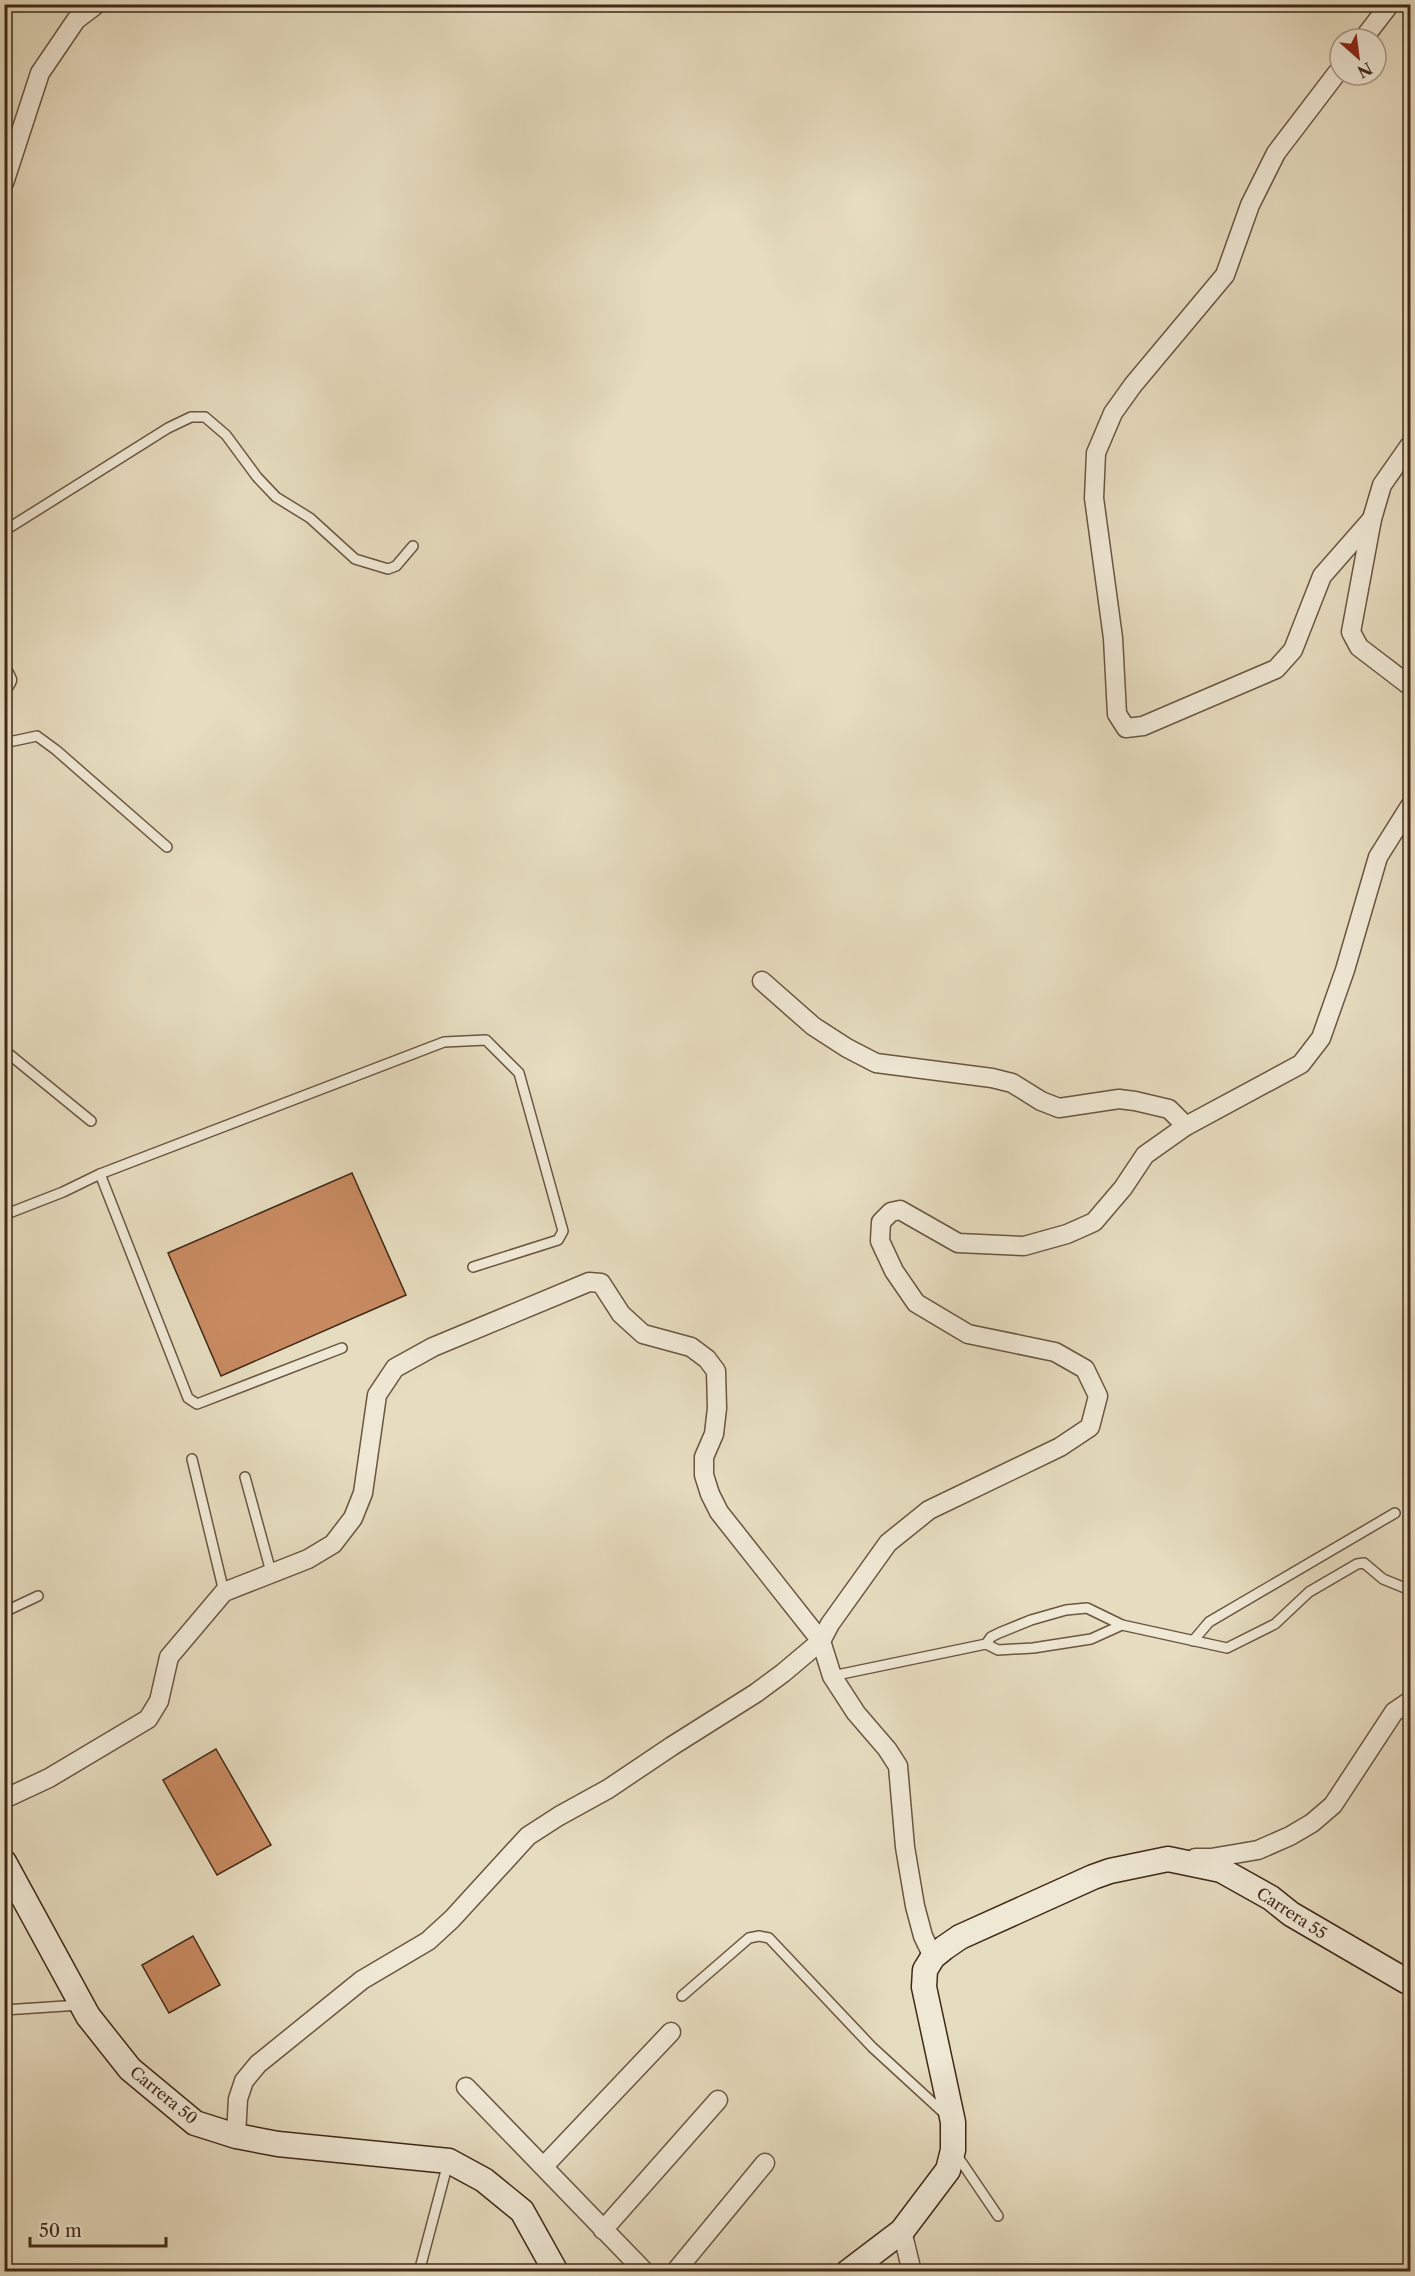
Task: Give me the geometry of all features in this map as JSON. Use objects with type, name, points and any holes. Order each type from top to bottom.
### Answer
[{"type":"street","points":[[4,183],[40,73],[76,20],[97,4]]},
{"type":"street","points":[[1372,27],[1390,4]]},
{"type":"street","points":[[1328,85],[1276,153],[1251,205],[1225,275],[1132,385],[1113,413],[1096,453],[1094,498],[1113,638],[1117,714],[1126,728],[1143,726],[1276,669],[1293,650],[1322,576],[1372,519]]},
{"type":"street","points":[[1410,446],[1382,485],[1372,519],[1351,632],[1359,647],[1410,686]]},
{"type":"street","points":[[236,2136],[238,2099],[244,2081],[258,2064],[362,1980],[428,1941],[452,1919],[528,1836],[608,1789],[756,1693],[821,1641],[830,1624],[888,1543],[929,1510],[1060,1448],[1090,1427],[1098,1396],[1085,1369],[1055,1352],[968,1334],[916,1303],[894,1271],[880,1241],[881,1222],[891,1212],[900,1210],[958,1243],[1024,1246],[1067,1234],[1094,1222],[1123,1188],[1145,1155],[1186,1126],[1301,1064],[1321,1038],[1345,970],[1378,857],[1410,806]]},
{"type":"street","points":[[762,981],[813,1026],[876,1063],[992,1078],[1012,1083],[1041,1101],[1059,1108],[1119,1099],[1135,1101],[1168,1109],[1186,1126]]},
{"type":"street","points":[[4,1799],[49,1778],[148,1719],[159,1701],[169,1657],[224,1592],[308,1559],[333,1544],[353,1518],[363,1493],[376,1395],[395,1368],[433,1347],[589,1282],[601,1283],[621,1314],[643,1334],[691,1347],[707,1359],[716,1371],[717,1408],[714,1434],[704,1457],[704,1475],[710,1494],[719,1512],[821,1641],[832,1676],[856,1713],[887,1749],[898,1766],[905,1847],[912,1886],[923,1936],[933,1958]]},
{"type":"street","points":[[848,2271],[902,2231],[948,2169],[953,2150],[953,2122],[924,1987],[925,1970],[933,1958],[960,1937],[1110,1870],[1168,1859],[1211,1858],[1258,1850],[1290,1836],[1333,1805],[1394,1712],[1410,1701]]},
{"type":"street","name":"Carrera 55","points":[[1168,1859],[1221,1870],[1271,1898],[1291,1914],[1331,1938],[1410,1982]]},
{"type":"street","name":"Carrera 50","points":[[4,1862],[88,2016],[130,2069],[195,2123],[236,2136],[278,2144],[449,2161]]},
{"type":"street","points":[[544,2166],[671,2032]]},
{"type":"street","points":[[466,2086],[645,2271]]},
{"type":"street","points":[[603,2230],[718,2100]]},
{"type":"street","points":[[449,2161],[484,2180],[522,2211],[556,2271]]},
{"type":"street","points":[[675,2271],[765,2163]]},
{"type":"street","points":[[902,2231],[912,2271]]},
{"type":"lane","points":[[4,531],[168,428],[191,417],[205,417],[226,435],[257,477],[276,497],[310,518],[355,558],[388,569],[396,566],[413,546]]},
{"type":"lane","points":[[4,743],[37,736],[167,847]]},
{"type":"lane","points":[[4,1215],[63,1192],[100,1174],[444,1042],[486,1040],[519,1073],[563,1231],[558,1240],[473,1267]]},
{"type":"lane","points":[[4,1050],[91,1122]]},
{"type":"lane","points":[[100,1174],[188,1398],[197,1404],[342,1348]]},
{"type":"lane","points":[[192,1459],[224,1592]]},
{"type":"lane","points":[[246,1477],[271,1572]]},
{"type":"lane","points":[[1193,1641],[1209,1622],[1395,1513]]},
{"type":"lane","points":[[986,1644],[991,1637],[999,1633],[1066,1610],[1087,1608],[1122,1625],[1227,1648],[1275,1624],[1309,1592],[1357,1564],[1364,1563],[1383,1579],[1410,1590]]},
{"type":"lane","points":[[4,1612],[38,1596]]},
{"type":"lane","points":[[832,1676],[986,1644],[998,1650],[1033,1648],[1091,1639],[1122,1625]]},
{"type":"lane","points":[[682,1996],[749,1938],[759,1936],[769,1938],[872,2048],[953,2122]]},
{"type":"lane","points":[[4,2010],[82,2005]]},
{"type":"lane","points":[[953,2150],[998,2216]]},
{"type":"lane","points":[[419,2271],[449,2161]]},
{"type":"building","points":[[352,1173],[406,1295],[221,1376],[168,1253]]},
{"type":"building","points":[[216,1749],[271,1845],[217,1875],[163,1780]]},
{"type":"building","points":[[193,1936],[220,1985],[169,2013],[142,1965]]}]
